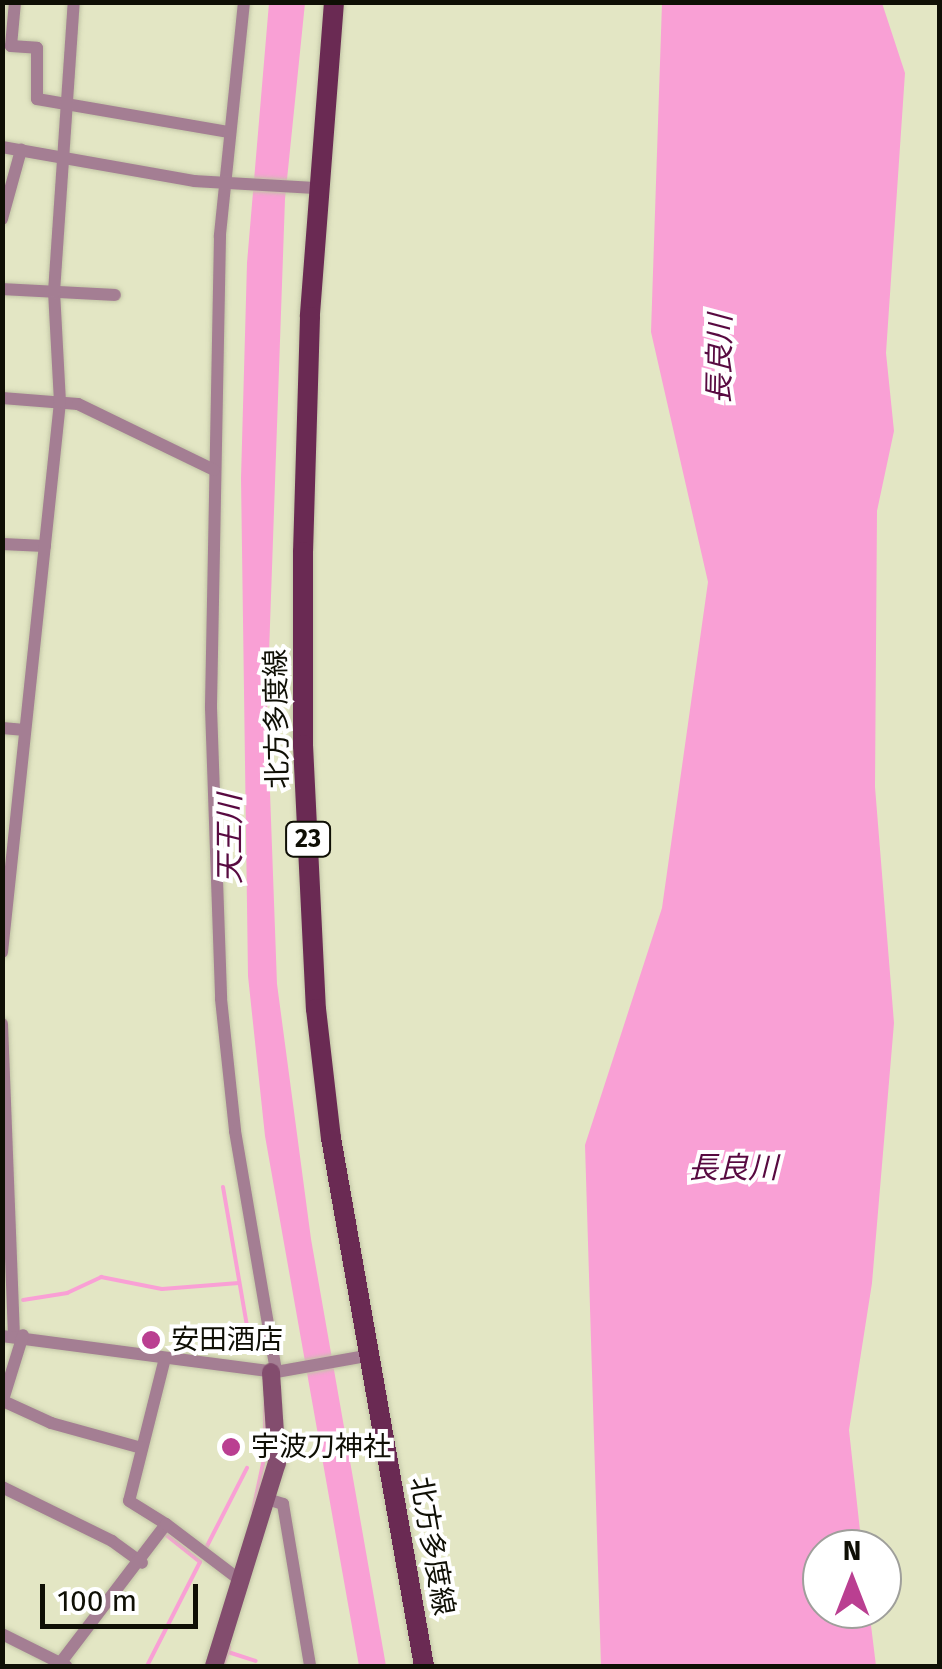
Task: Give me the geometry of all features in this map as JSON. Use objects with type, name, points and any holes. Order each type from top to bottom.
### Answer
[{"type":"main road","name":"北方多度線","points":[[334,2],[311,188],[303,552],[304,763],[316,1009],[361,1357],[424,1666]]},
{"type":"street","points":[[15,2],[12,46],[38,48],[37,98],[229,132]]},
{"type":"street","points":[[2,952],[60,402],[54,292],[74,2]]},
{"type":"street","points":[[214,1666],[267,1499],[279,1442],[279,1371],[235,1131],[221,999],[211,708],[214,470],[229,132],[242,7]]},
{"type":"street","points":[[2,147],[229,185],[311,188]]},
{"type":"street","points":[[2,219],[21,150]]},
{"type":"street","points":[[2,289],[114,296]]},
{"type":"street","points":[[2,398],[78,404],[214,470]]},
{"type":"street","points":[[2,544],[45,546]]},
{"type":"street","points":[[2,728],[26,730]]},
{"type":"street","points":[[2,1024],[13,1335],[3,1402],[50,1423],[142,1448]]},
{"type":"street","points":[[13,1335],[279,1371],[361,1357]]},
{"type":"street","points":[[164,1358],[129,1501],[242,1581]]},
{"type":"street","points":[[2,1487],[112,1541],[142,1564]]},
{"type":"street","points":[[267,1499],[283,1504],[310,1666]]},
{"type":"street","points":[[2,1634],[61,1666],[142,1564],[166,1524]]},
{"type":"water","name":"天王川","points":[[269,3],[305,3],[285,199],[267,710],[277,984],[311,1239],[386,1666],[359,1666],[265,1136],[248,976],[241,478],[247,263]]},
{"type":"water","name":"長良川","points":[[662,3],[882,3],[905,73],[886,353],[894,431],[877,511],[875,787],[894,1023],[872,1283],[849,1430],[860,1529],[802,1529],[802,1629],[871,1629],[876,1666],[601,1666],[585,1145],[662,908],[708,582],[651,332]]},
{"type":"waterway","points":[[223,1187],[249,1337]]},
{"type":"waterway","points":[[23,1300],[67,1293],[101,1277],[162,1289],[239,1283]]},
{"type":"waterway","points":[[253,1511],[265,1454],[265,1403]]},
{"type":"waterway","points":[[206,1548],[247,1468]]},
{"type":"waterway","points":[[147,1666],[200,1562],[165,1534]]},
{"type":"waterway","points":[[223,1666],[229,1647]]},
{"type":"waterway","points":[[228,1652],[256,1661]]},
{"type":"place","name":"安田酒店","points":[[151,1340]]},
{"type":"place","name":"宇波刀神社","points":[[231,1447]]}]
